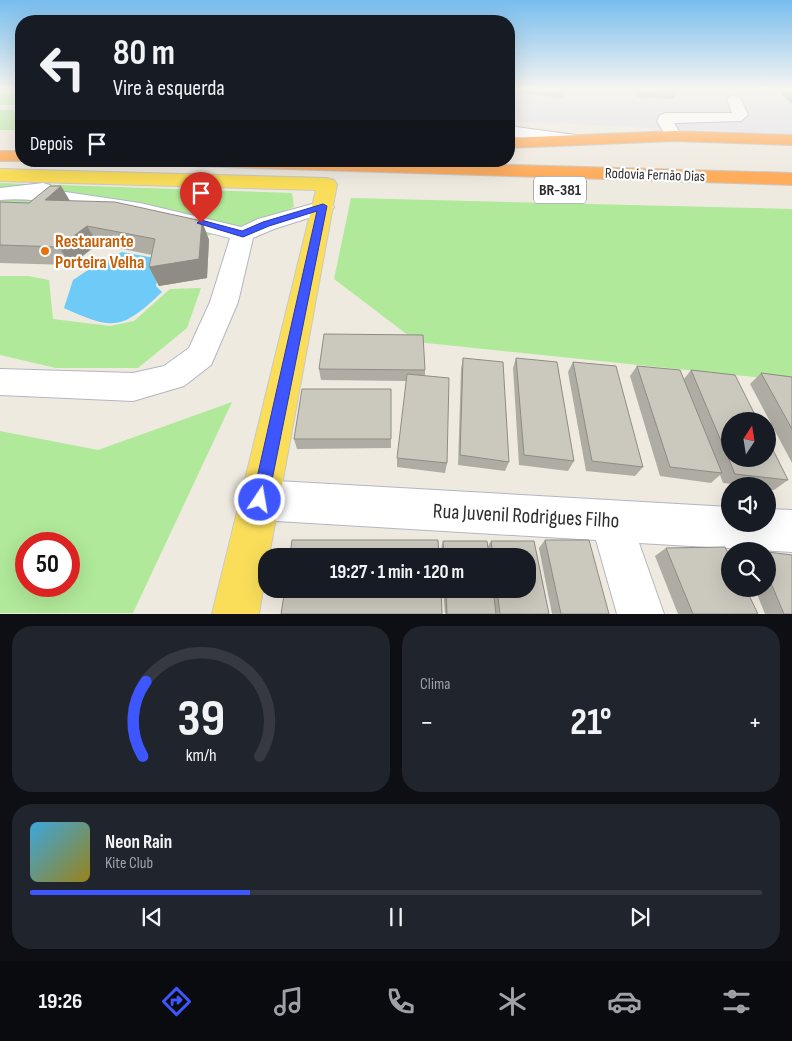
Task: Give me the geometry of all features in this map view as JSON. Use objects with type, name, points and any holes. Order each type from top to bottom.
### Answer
[{"type":"highway","points":[[515,143],[674,136],[792,140]]},
{"type":"highway","name":"Rodovia Fernão Dias","points":[[515,152],[626,155]]},
{"type":"highway","name":"Rodovia Fernão Dias","points":[[390,167],[792,179]]},
{"type":"highway","name":"BR-381","points":[[325,195],[792,196]]},
{"type":"main road","name":"BR-381","points":[[0,175],[77,177],[325,195]]},
{"type":"main road","points":[[235,614],[325,195]]},
{"type":"street","points":[[666,119],[665,121],[674,136]]},
{"type":"street","points":[[515,132],[575,140]]},
{"type":"street","points":[[24,193],[77,177]]},
{"type":"street","points":[[0,194],[24,193],[90,200],[140,209],[243,234],[325,195]]},
{"type":"street","points":[[0,382],[133,386],[173,377],[200,356],[224,302],[237,249],[243,234]]},
{"type":"street","name":"Rua Juvenil Rodrigues Filho","points":[[260,500],[792,531]]},
{"type":"street","points":[[611,521],[641,614]]},
{"type":"shaded area","points":[[515,119],[792,119],[792,134],[515,121]]},
{"type":"green space","points":[[0,119],[15,119],[15,130],[0,130]]},
{"type":"green space","points":[[0,183],[292,193],[294,207],[258,222],[206,236],[0,207]]},
{"type":"green space","points":[[351,198],[792,209],[792,381],[417,342],[334,279]]},
{"type":"green space","points":[[0,276],[29,276],[49,280],[53,319],[110,326],[134,321],[170,289],[201,288],[187,328],[138,368],[56,368],[0,355]]},
{"type":"green space","points":[[232,402],[133,613],[0,613],[0,431],[98,450]]},
{"type":"water","points":[[122,252],[160,259],[156,286],[162,292],[136,314],[116,323],[94,320],[64,308],[73,280],[94,266]]},
{"type":"building","points":[[50,186],[61,186],[45,200],[115,202],[202,221],[199,259],[149,267],[155,239],[87,226],[59,247],[0,245],[0,202],[29,203]]},
{"type":"building","points":[[324,334],[423,335],[425,370],[319,369]]},
{"type":"building","points":[[463,358],[503,362],[509,462],[460,455]]},
{"type":"building","points":[[516,358],[557,362],[574,461],[524,455]]},
{"type":"building","points":[[573,362],[616,366],[643,467],[592,461]]},
{"type":"building","points":[[637,366],[680,370],[722,473],[670,467]]},
{"type":"building","points":[[691,370],[735,375],[754,412],[721,412],[721,441]]},
{"type":"building","points":[[761,373],[792,377],[792,429]]},
{"type":"building","points":[[407,374],[449,378],[447,463],[397,458]]},
{"type":"building","points":[[302,389],[391,389],[391,439],[294,439]]},
{"type":"building","points":[[776,456],[788,480],[776,479],[776,477],[735,474],[732,468],[776,468]]},
{"type":"building","points":[[292,540],[438,540],[438,548],[291,548]]},
{"type":"building","points":[[545,540],[589,540],[609,614],[561,614]]},
{"type":"building","points":[[443,541],[487,541],[488,548],[443,548]]},
{"type":"building","points":[[491,541],[534,541],[535,548],[492,548]]},
{"type":"building","points":[[721,547],[721,597],[750,597],[758,614],[693,614],[666,548]]},
{"type":"building","points":[[536,551],[549,614],[500,614],[498,598],[536,598]]},
{"type":"building","points":[[776,553],[792,555],[792,614],[784,614],[776,595]]},
{"type":"building","points":[[284,598],[441,598],[442,614],[281,614]]},
{"type":"building","points":[[446,598],[494,598],[496,614],[447,614]]},
{"type":"place","name":"Restaurante Porteira Velha","points":[[45,251]]},
{"type":"route","points":[[201,223],[243,234],[266,224],[323,206],[260,500]]}]
